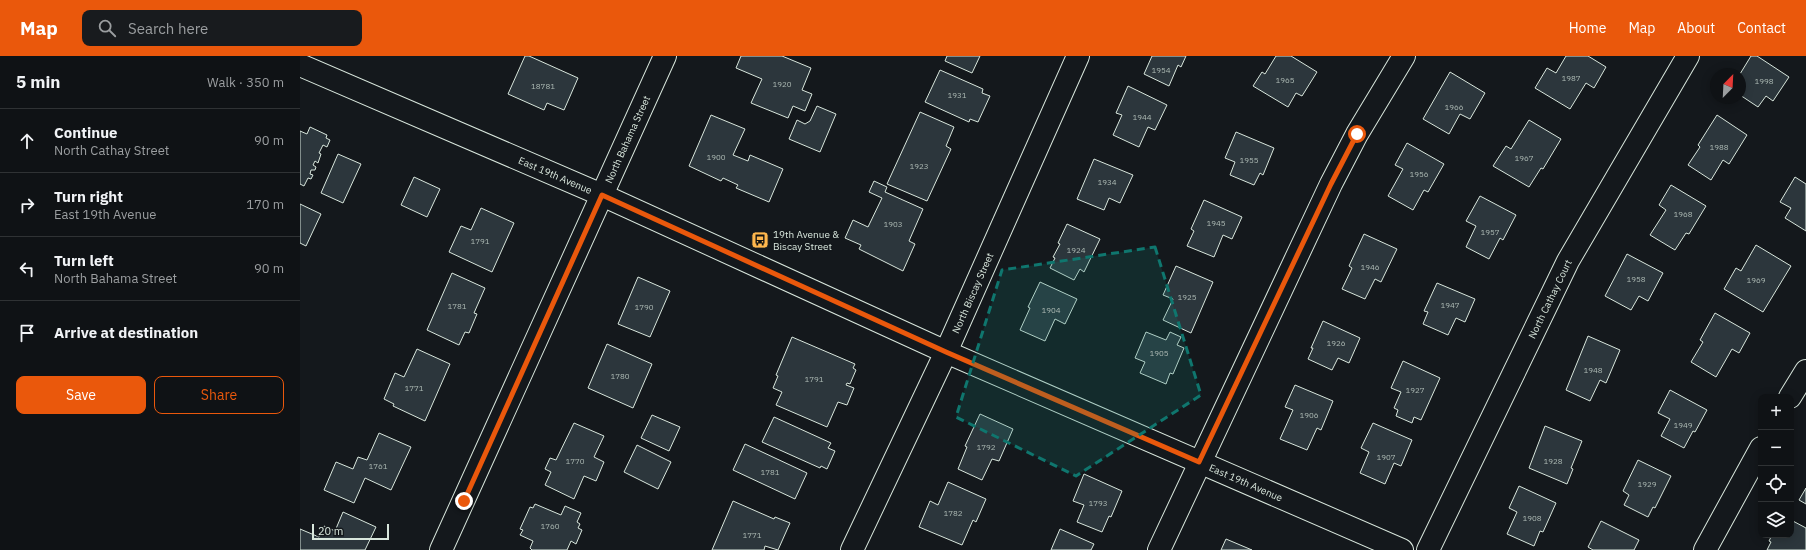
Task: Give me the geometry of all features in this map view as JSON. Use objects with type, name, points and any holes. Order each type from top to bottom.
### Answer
[{"type":"street","name":"North Bahama Street","points":[[441,550],[665,56]]},
{"type":"street","name":"North Biscay Street","points":[[852,550],[946,352],[1078,56]]},
{"type":"street","points":[[1159,550],[1199,462],[1331,184],[1357,134],[1404,56]]},
{"type":"street","name":"North Cathay Court","points":[[1428,550],[1568,260],[1688,56]]},
{"type":"street","name":"East 19th Avenue","points":[[300,65],[602,195],[946,352],[1402,550]]},
{"type":"street","points":[[1792,394],[1806,370]]},
{"type":"street","points":[[1705,550],[1758,453]]},
{"type":"highlighted area","points":[[1155,247],[1201,395],[1076,476],[956,417],[1002,270]]},
{"type":"building","points":[[525,56],[529,56],[578,78],[564,110],[547,103],[544,110],[508,94]]},
{"type":"building","points":[[741,56],[782,56],[811,68],[802,90],[812,94],[805,111],[793,106],[788,118],[751,103],[762,79],[736,68]]},
{"type":"building","points":[[947,56],[980,56],[972,73],[945,61]]},
{"type":"building","points":[[1152,56],[1186,56],[1181,67],[1178,65],[1169,86],[1144,74]]},
{"type":"building","points":[[1276,56],[1291,56],[1317,72],[1302,96],[1296,93],[1288,107],[1253,86],[1262,72],[1265,74]]},
{"type":"building","points":[[1566,56],[1588,56],[1606,67],[1594,88],[1586,83],[1570,109],[1535,88],[1547,68],[1556,73]]},
{"type":"building","points":[[1751,56],[1757,56],[1789,77],[1773,101],[1766,96],[1758,107],[1746,99],[1746,68],[1744,68]]},
{"type":"building","points":[[940,70],[983,89],[982,93],[990,96],[978,122],[970,119],[969,122],[925,102]]},
{"type":"building","points":[[1450,72],[1485,93],[1470,119],[1460,114],[1449,134],[1423,119]]},
{"type":"building","points":[[1128,86],[1167,105],[1155,130],[1148,127],[1139,147],[1113,135],[1122,115],[1116,113]]},
{"type":"building","points":[[817,106],[836,114],[820,152],[789,139],[797,120],[805,124],[810,121]]},
{"type":"building","points":[[920,112],[954,127],[946,146],[951,149],[927,201],[887,184]]},
{"type":"building","points":[[711,115],[745,129],[733,155],[748,161],[750,155],[783,169],[769,202],[736,188],[738,185],[723,178],[721,181],[689,166]]},
{"type":"building","points":[[1717,115],[1747,135],[1729,164],[1723,160],[1711,180],[1688,165],[1700,147],[1698,145]]},
{"type":"building","points":[[1529,120],[1561,139],[1543,169],[1541,168],[1529,187],[1493,166],[1506,146],[1511,149]]},
{"type":"building","points":[[310,127],[327,135],[326,138],[330,140],[327,147],[323,145],[319,153],[321,154],[318,163],[315,161],[313,165],[316,167],[315,170],[311,170],[310,174],[313,175],[311,179],[308,178],[304,186],[300,184],[300,131],[307,134]]},
{"type":"building","points":[[1236,132],[1274,148],[1263,175],[1260,173],[1254,185],[1230,175],[1235,162],[1225,158]]},
{"type":"building","points":[[1407,143],[1444,164],[1428,192],[1424,190],[1413,210],[1388,196],[1403,169],[1395,165]]},
{"type":"building","points":[[338,154],[361,164],[343,203],[321,193]]},
{"type":"building","points":[[1094,159],[1133,175],[1120,203],[1109,198],[1104,210],[1077,199]]},
{"type":"building","points":[[414,177],[440,189],[427,217],[401,205]]},
{"type":"building","points":[[1795,177],[1806,184],[1806,231],[1785,218],[1791,208],[1780,202]]},
{"type":"building","points":[[874,181],[887,187],[885,192],[923,209],[909,241],[915,244],[903,271],[859,249],[861,245],[845,238],[853,220],[868,227],[882,198],[869,192]]},
{"type":"building","points":[[1671,185],[1706,206],[1689,234],[1686,233],[1675,250],[1650,235],[1666,210],[1659,205]]},
{"type":"building","points":[[1480,196],[1516,215],[1503,240],[1500,238],[1489,259],[1466,247],[1476,226],[1466,221]]},
{"type":"building","points":[[1204,200],[1242,217],[1232,239],[1223,235],[1214,257],[1187,246],[1194,231],[1191,229]]},
{"type":"building","points":[[300,204],[321,214],[306,246],[300,243]]},
{"type":"building","points":[[481,208],[514,223],[492,272],[449,252],[461,226],[471,230]]},
{"type":"building","points":[[1067,224],[1100,239],[1084,272],[1080,269],[1074,280],[1050,268],[1055,258],[1053,257],[1060,244],[1058,243]]},
{"type":"building","points":[[1364,234],[1397,249],[1381,282],[1375,279],[1365,299],[1342,289],[1352,268],[1349,266]]},
{"type":"building","points":[[1756,245],[1791,266],[1763,312],[1724,289],[1736,268],[1741,271]]},
{"type":"building","points":[[1627,254],[1663,273],[1648,301],[1639,296],[1631,310],[1605,296]]},
{"type":"building","points":[[1176,266],[1213,282],[1191,333],[1163,320],[1173,299],[1163,295]]},
{"type":"building","points":[[452,273],[485,288],[474,313],[477,314],[469,333],[465,332],[459,345],[427,330]]},
{"type":"building","points":[[638,277],[670,291],[650,337],[618,324]]},
{"type":"building","points":[[1040,282],[1077,299],[1065,324],[1055,319],[1045,341],[1020,330],[1030,308],[1028,307]]},
{"type":"building","points":[[1437,283],[1475,299],[1465,322],[1456,318],[1448,335],[1423,324],[1428,312],[1424,311]]},
{"type":"building","points":[[1715,313],[1750,333],[1739,353],[1732,349],[1716,377],[1691,362],[1703,342],[1700,340]]},
{"type":"building","points":[[1323,321],[1360,338],[1349,363],[1338,358],[1332,370],[1308,359],[1313,348],[1311,348]]},
{"type":"building","points":[[1146,332],[1166,340],[1170,332],[1181,337],[1177,345],[1184,348],[1173,374],[1170,373],[1166,384],[1140,373],[1145,362],[1135,358]]},
{"type":"building","points":[[1588,336],[1620,350],[1606,383],[1600,380],[1590,401],[1566,390]]},
{"type":"building","points":[[792,337],[855,364],[853,368],[856,370],[850,384],[847,383],[846,385],[854,388],[847,405],[838,402],[827,427],[776,405],[782,392],[773,388],[778,376],[776,375]]},
{"type":"building","points":[[607,344],[652,364],[633,408],[588,388]]},
{"type":"building","points":[[417,349],[450,364],[425,421],[393,406],[394,404],[384,399],[395,373],[404,377]]},
{"type":"building","points":[[1403,361],[1440,378],[1421,420],[1414,417],[1412,423],[1396,416],[1398,410],[1394,408],[1401,392],[1391,388]]},
{"type":"building","points":[[1295,385],[1333,401],[1321,430],[1317,428],[1307,450],[1280,439],[1293,410],[1285,407]]},
{"type":"building","points":[[1670,390],[1707,410],[1684,448],[1661,436],[1670,419],[1658,413]]},
{"type":"building","points":[[980,414],[1013,429],[999,461],[992,459],[982,480],[958,469],[967,447],[965,446]]},
{"type":"building","points":[[652,415],[680,427],[669,451],[641,438]]},
{"type":"building","points":[[774,417],[831,443],[828,448],[835,451],[827,469],[821,466],[820,468],[762,442]]},
{"type":"building","points":[[574,423],[604,436],[594,457],[604,462],[596,481],[584,476],[574,499],[545,485],[551,472],[545,469],[550,458],[556,460]]},
{"type":"building","points":[[1373,423],[1412,440],[1401,466],[1394,463],[1385,484],[1360,473],[1369,452],[1361,448]]},
{"type":"building","points":[[1545,426],[1582,441],[1571,468],[1573,469],[1567,484],[1529,468]]},
{"type":"building","points":[[379,433],[411,447],[391,490],[365,478],[354,503],[324,490],[336,462],[353,469],[358,457],[367,460]]},
{"type":"building","points":[[745,444],[807,473],[795,499],[733,470]]},
{"type":"building","points":[[637,445],[671,462],[658,489],[624,472]]},
{"type":"building","points":[[1638,460],[1671,476],[1655,508],[1653,507],[1648,517],[1624,505],[1629,495],[1623,491]]},
{"type":"building","points":[[1084,474],[1122,491],[1111,517],[1109,516],[1102,532],[1077,522],[1084,505],[1073,501]]},
{"type":"building","points":[[948,482],[986,499],[976,522],[973,520],[962,545],[919,527],[930,501],[938,505]]},
{"type":"building","points":[[1519,486],[1556,503],[1543,532],[1540,531],[1534,546],[1507,534],[1517,512],[1509,508]]},
{"type":"building","points":[[1806,488],[1806,504],[1799,500]]},
{"type":"building","points":[[733,501],[774,519],[775,517],[790,523],[778,550],[765,546],[764,550],[712,550]]},
{"type":"building","points":[[535,504],[561,515],[565,506],[581,513],[577,522],[580,524],[578,528],[582,530],[576,544],[571,541],[567,550],[532,550],[530,548],[533,541],[520,535],[523,530],[520,529],[530,507],[533,508]]},
{"type":"building","points":[[343,512],[376,527],[365,550],[300,550],[300,529],[319,537],[324,526],[335,531]]},
{"type":"building","points":[[1601,521],[1639,540],[1634,550],[1593,550],[1588,547]]},
{"type":"building","points":[[1794,522],[1806,528],[1806,550],[1767,550],[1771,542],[1769,541],[1770,538],[1794,538]]},
{"type":"building","points":[[1060,529],[1094,544],[1091,550],[1051,550]]},
{"type":"building","points":[[1226,539],[1252,550],[1221,550]]},
{"type":"place","name":"19th Avenue & Biscay Street","points":[[760,240]]},
{"type":"route","points":[[464,501],[602,195],[946,352],[1199,462],[1331,184],[1357,134]]}]
